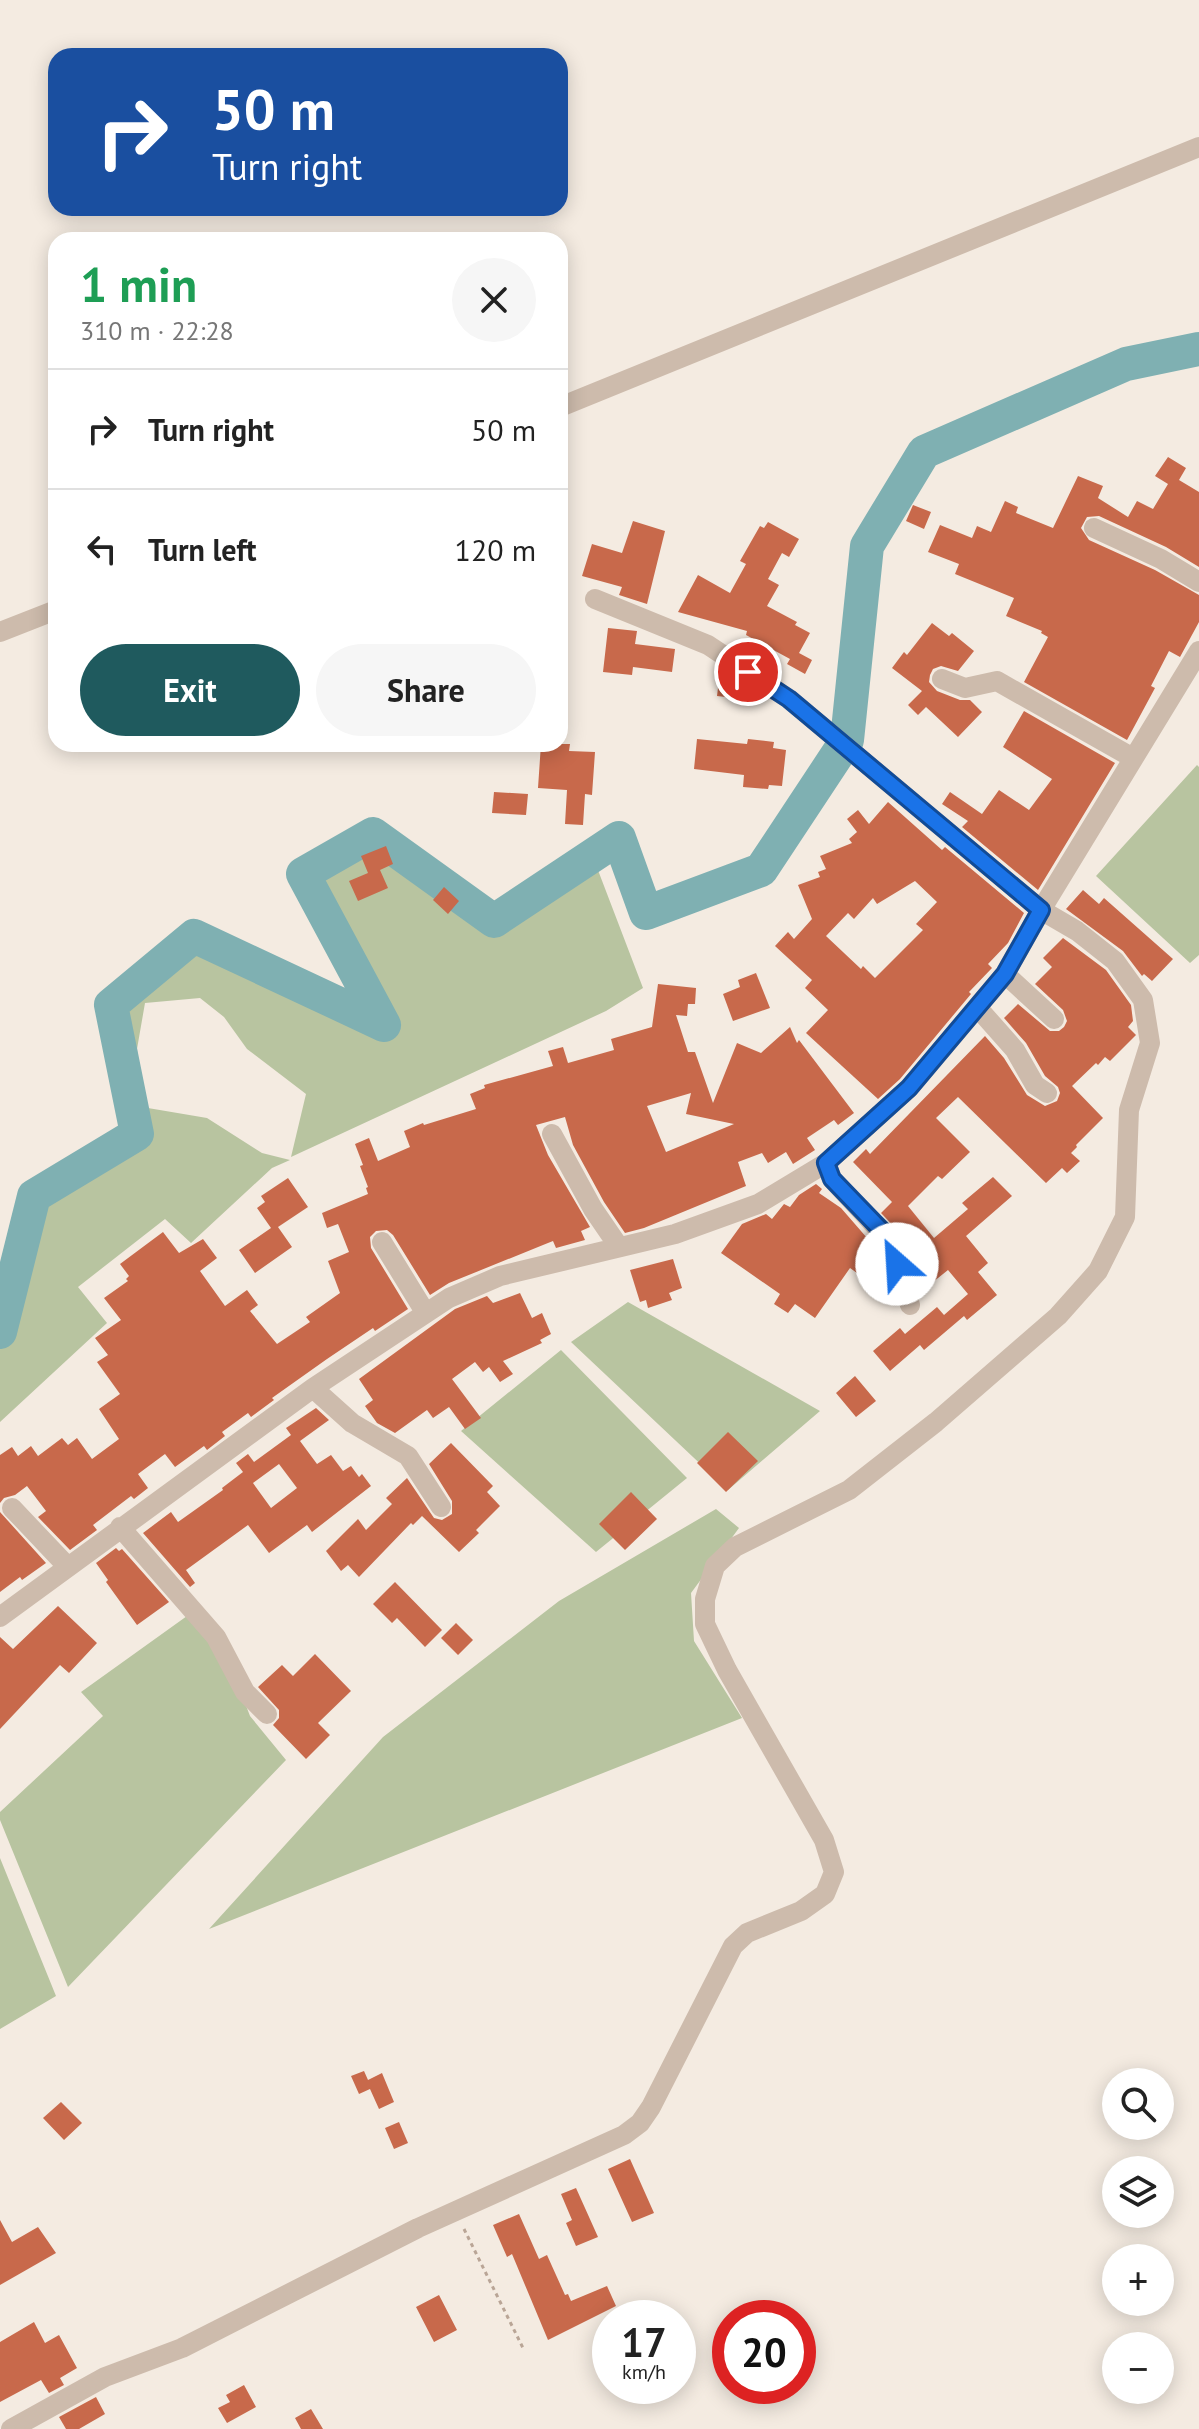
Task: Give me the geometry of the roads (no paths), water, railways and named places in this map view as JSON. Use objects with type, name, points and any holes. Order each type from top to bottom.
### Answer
[{"type":"street","points":[[568,404],[1199,147]]},
{"type":"street","points":[[1094,528],[1161,559],[1199,582]]},
{"type":"street","points":[[20,2427],[95,2381],[182,2348],[395,2239],[624,2135],[640,2123],[733,1946],[747,1933],[801,1911],[825,1894],[834,1872],[824,1840],[727,1670],[705,1624],[705,1599],[715,1566],[735,1547],[849,1490],[936,1422],[1058,1316],[1098,1271],[1125,1217],[1129,1110],[1150,1043],[1143,1000],[1115,961],[1077,931],[1041,910],[789,699],[708,645],[595,599]]},
{"type":"street","points":[[0,632],[48,613]]},
{"type":"street","points":[[0,1617],[313,1388],[449,1298],[500,1276],[675,1234],[758,1204],[826,1163],[909,1088],[1005,974],[1199,651]]},
{"type":"street","points":[[942,679],[965,688],[997,681],[1133,758]]},
{"type":"street","points":[[1005,974],[1054,1019]]},
{"type":"street","points":[[977,1007],[1015,1050],[1035,1085],[1047,1093]]},
{"type":"street","points":[[552,1134],[593,1209],[619,1247]]},
{"type":"street","points":[[826,1163],[832,1179],[891,1243],[910,1305]]},
{"type":"street","points":[[382,1242],[425,1312]]},
{"type":"street","points":[[313,1388],[352,1423],[408,1456],[441,1507]]},
{"type":"street","points":[[12,1508],[67,1566]]},
{"type":"street","points":[[120,1527],[216,1637],[245,1692],[267,1714]]},
{"type":"waterway","points":[[0,1332],[34,1196],[137,1134],[111,1005],[194,936],[384,1025],[303,874],[373,834],[494,921],[619,838],[646,913],[761,870],[847,740],[867,546],[924,452],[1126,364],[1199,349]]}]
